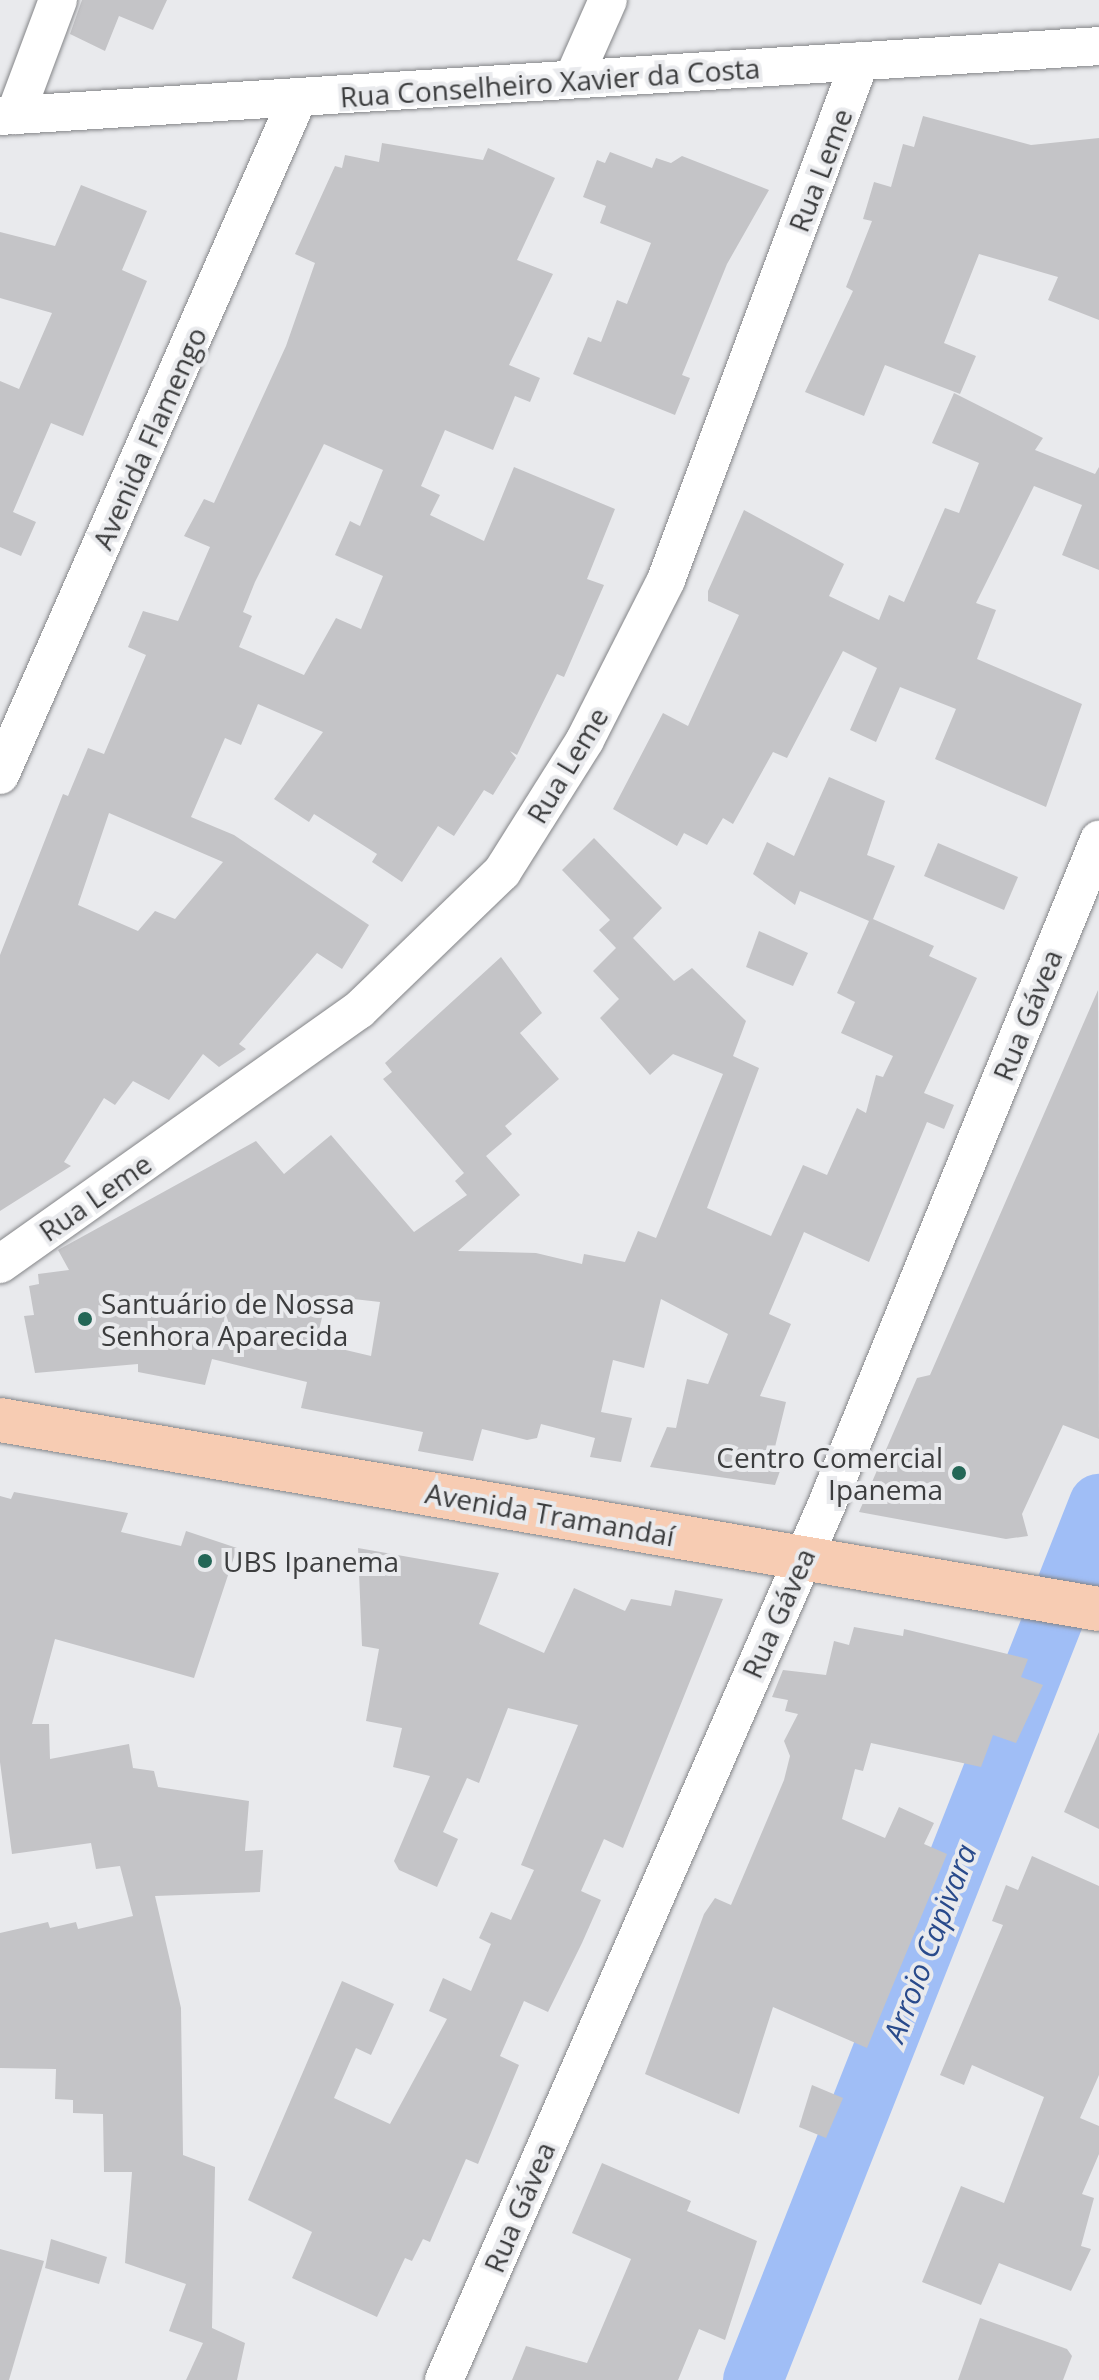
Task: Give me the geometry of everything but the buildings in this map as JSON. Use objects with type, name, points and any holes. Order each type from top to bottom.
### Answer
[{"type":"main road","name":"Avenida Tramandaí","points":[[0,1420],[1099,1609]]},
{"type":"street","points":[[7,116],[58,0]]},
{"type":"street","points":[[574,77],[608,0]]},
{"type":"street","name":"Rua Conselheiro Xavier da Costa","points":[[7,116],[297,100],[574,77],[1099,46]]},
{"type":"street","name":"Rua Leme","points":[[0,1264],[359,1010],[502,872],[585,740],[666,580],[860,61]]},
{"type":"street","name":"Avenida Flamengo","points":[[0,775],[297,100]]},
{"type":"street","name":"Rua Gávea","points":[[444,2380],[803,1558],[1099,840]]},
{"type":"waterway","name":"Arroio Capivara","points":[[753,2380],[1099,1504]]},
{"type":"place","name":"Santuário de Nossa Senhora Aparecida","points":[[85,1319]]},
{"type":"place","name":"Centro Comercial Ipanema","points":[[959,1473]]},
{"type":"place","name":"UBS Ipanema","points":[[205,1561]]}]
